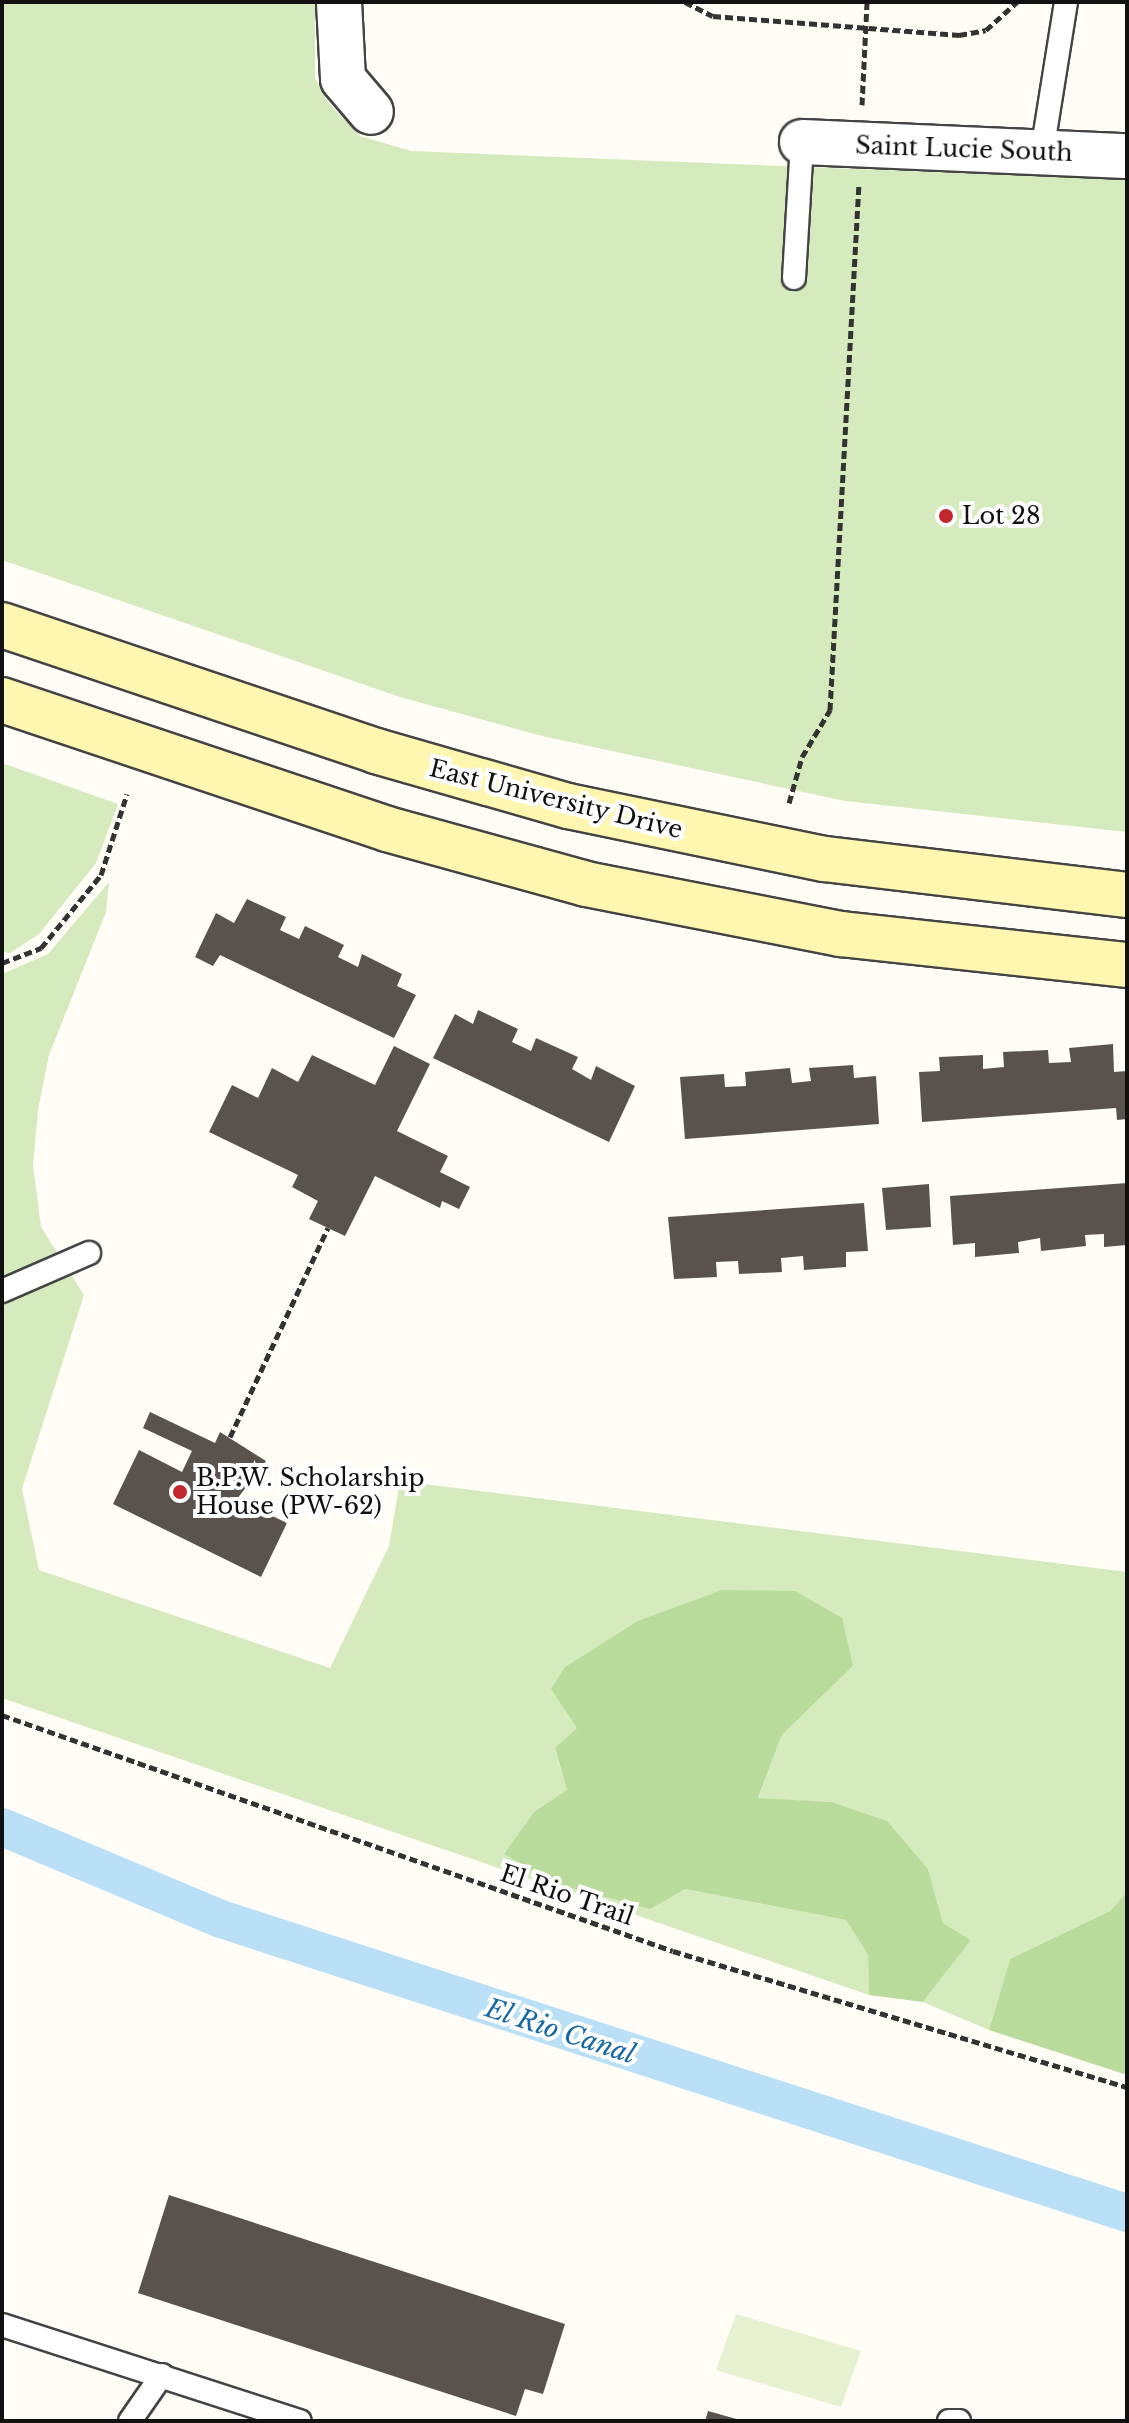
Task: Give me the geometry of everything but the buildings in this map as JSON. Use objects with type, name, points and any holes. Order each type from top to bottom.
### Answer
[{"type":"street","points":[[339,2],[343,79],[371,112]]},
{"type":"street","name":"Saint Lucie South","points":[[802,142],[1127,156]]},
{"type":"street","name":"East University Drive","points":[[2,625],[376,751],[568,806],[857,864],[1127,895]]},
{"type":"street","points":[[2,700],[387,829],[586,884],[841,934],[1127,965]]},
{"type":"lane","points":[[1042,152],[1066,2]]},
{"type":"lane","points":[[794,278],[802,142]]},
{"type":"lane","points":[[2,1291],[89,1253]]},
{"type":"lane","points":[[2,2325],[300,2421]]},
{"type":"lane","points":[[130,2421],[162,2375]]},
{"type":"lane","points":[[949,2421],[959,2421]]},
{"type":"path","points":[[685,2],[713,16],[866,30],[972,33],[1009,15],[1017,2]]},
{"type":"path","points":[[789,803],[798,765],[830,710],[867,2]]},
{"type":"path","points":[[2,963],[41,948],[101,875],[127,794]]},
{"type":"path","points":[[230,1437],[328,1228]]},
{"type":"path","name":"El Rio Trail","points":[[2,1715],[673,1951],[1127,2087]]},
{"type":"green space","points":[[2,2],[315,2],[315,78],[327,101],[360,136],[411,151],[1127,180],[1127,832],[845,801],[542,736],[400,697],[2,560]]},
{"type":"green space","points":[[2,763],[118,804],[96,863],[39,934],[10,953],[2,952]]},
{"type":"green space","points":[[109,882],[106,912],[49,1055],[38,1110],[33,1165],[41,1227],[84,1295],[22,1489],[39,1570],[330,1668],[389,1546],[400,1481],[1127,1572],[1127,1892],[1110,1911],[1010,1959],[989,2030],[923,2002],[971,1940],[943,1923],[928,1869],[831,1802],[758,1799],[782,1735],[853,1666],[577,1728],[555,1749],[567,1790],[535,1811],[685,1889],[846,1920],[868,1955],[869,1995],[2,1698],[2,974],[48,954]]},
{"type":"green space","points":[[722,1590],[795,1591],[842,1618],[853,1666],[782,1735],[758,1798],[831,1802],[887,1821],[928,1869],[943,1923],[971,1940],[923,2002],[869,1995],[868,1955],[846,1920],[685,1889],[650,1909],[557,1884],[504,1854],[535,1811],[567,1790],[555,1748],[577,1728],[551,1689],[565,1667],[638,1621]]},
{"type":"green space","points":[[1127,1892],[1127,2075],[989,2030],[1010,1959],[1110,1911]]},
{"type":"green space","points":[[736,2314],[861,2351],[841,2407],[716,2370]]},
{"type":"waterway","name":"El Rio Canal","points":[[2,1827],[221,1919],[1127,2213]]},
{"type":"place","name":"Lot 28","points":[[946,516]]},
{"type":"place","name":"B.P.W. Scholarship House (PW-62)","points":[[180,1492]]}]
